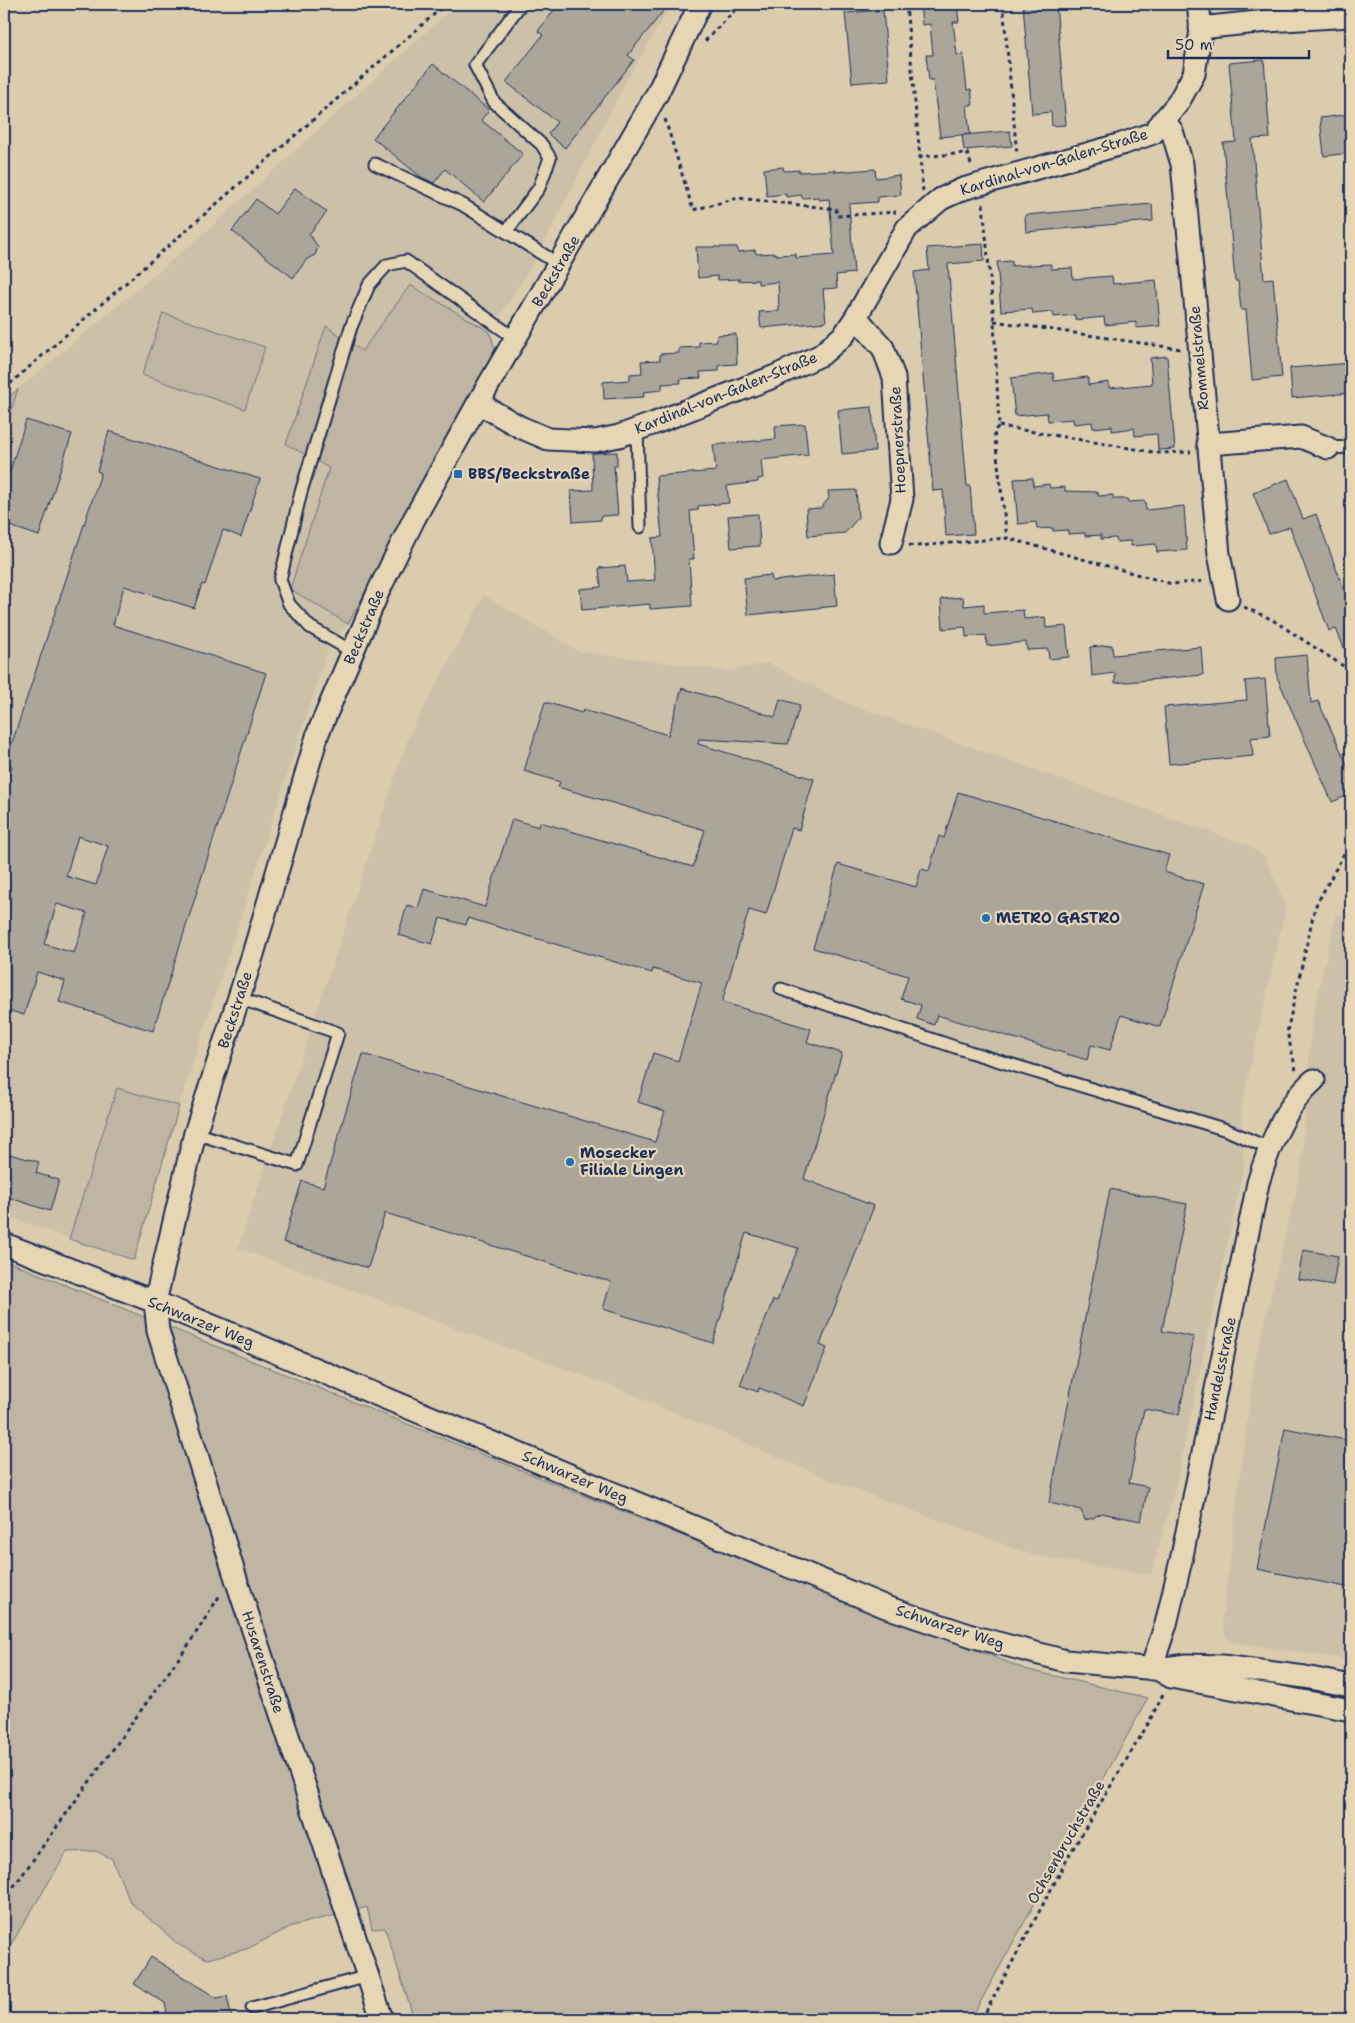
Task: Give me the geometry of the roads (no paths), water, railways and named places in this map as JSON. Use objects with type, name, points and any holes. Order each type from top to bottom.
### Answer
[{"type":"street","name":"Beckstraße","points":[[155,1302],[195,1133],[239,998],[318,733],[379,590],[414,518],[478,403],[560,265],[657,94],[700,4]]},
{"type":"street","name":"Kardinal-von-Galen-Straße","points":[[478,403],[520,427],[548,438],[595,441],[637,429],[773,377],[820,355],[844,334],[856,317],[906,228],[941,199],[979,184],[1153,132],[1178,103],[1194,74],[1200,28],[1198,4]]},
{"type":"street","points":[[1200,28],[1266,20],[1351,16]]},
{"type":"street","name":"Rommelstraße","points":[[1163,120],[1172,130],[1182,164],[1198,352],[1219,554],[1228,599]]},
{"type":"street","name":"Hoepnerstraße","points":[[856,317],[883,348],[894,376],[902,499],[891,543]]},
{"type":"street","points":[[1208,448],[1300,437],[1328,448]]},
{"type":"street","name":"Handelsstraße","points":[[1160,1672],[1166,1624],[1182,1556],[1258,1183],[1278,1129],[1306,1086]]},
{"type":"street","name":"Schwarzer Weg","points":[[4,1244],[155,1302],[886,1607],[975,1637],[1066,1661],[1160,1672],[1351,1710]]},
{"type":"street","name":"Husarenstraße","points":[[155,1302],[158,1331],[237,1582],[382,2019]]},
{"type":"street","name":"Schwarzer Weg","points":[[1160,1672],[1187,1665],[1222,1666],[1305,1677],[1351,1686]]},
{"type":"lane","points":[[506,232],[539,188],[550,158],[542,145],[494,102],[475,66],[521,4]]},
{"type":"lane","points":[[375,164],[464,205],[560,265]]},
{"type":"lane","points":[[353,652],[310,627],[289,604],[280,580],[301,492],[351,327],[368,285],[387,265],[406,261],[516,339]]},
{"type":"lane","points":[[637,429],[640,527]]},
{"type":"lane","points":[[1328,448],[1351,447]]},
{"type":"lane","points":[[781,990],[970,1052],[1227,1130],[1271,1149]]},
{"type":"lane","points":[[195,1133],[297,1165],[338,1033],[239,998]]},
{"type":"lane","points":[[252,2008],[368,1976]]},
{"type":"place","name":"BBS/Beckstraße","points":[[458,474]]},
{"type":"place","name":"METRO GASTRO","points":[[986,918]]},
{"type":"place","name":"Mosecker Filiale Lingen","points":[[570,1162]]}]
